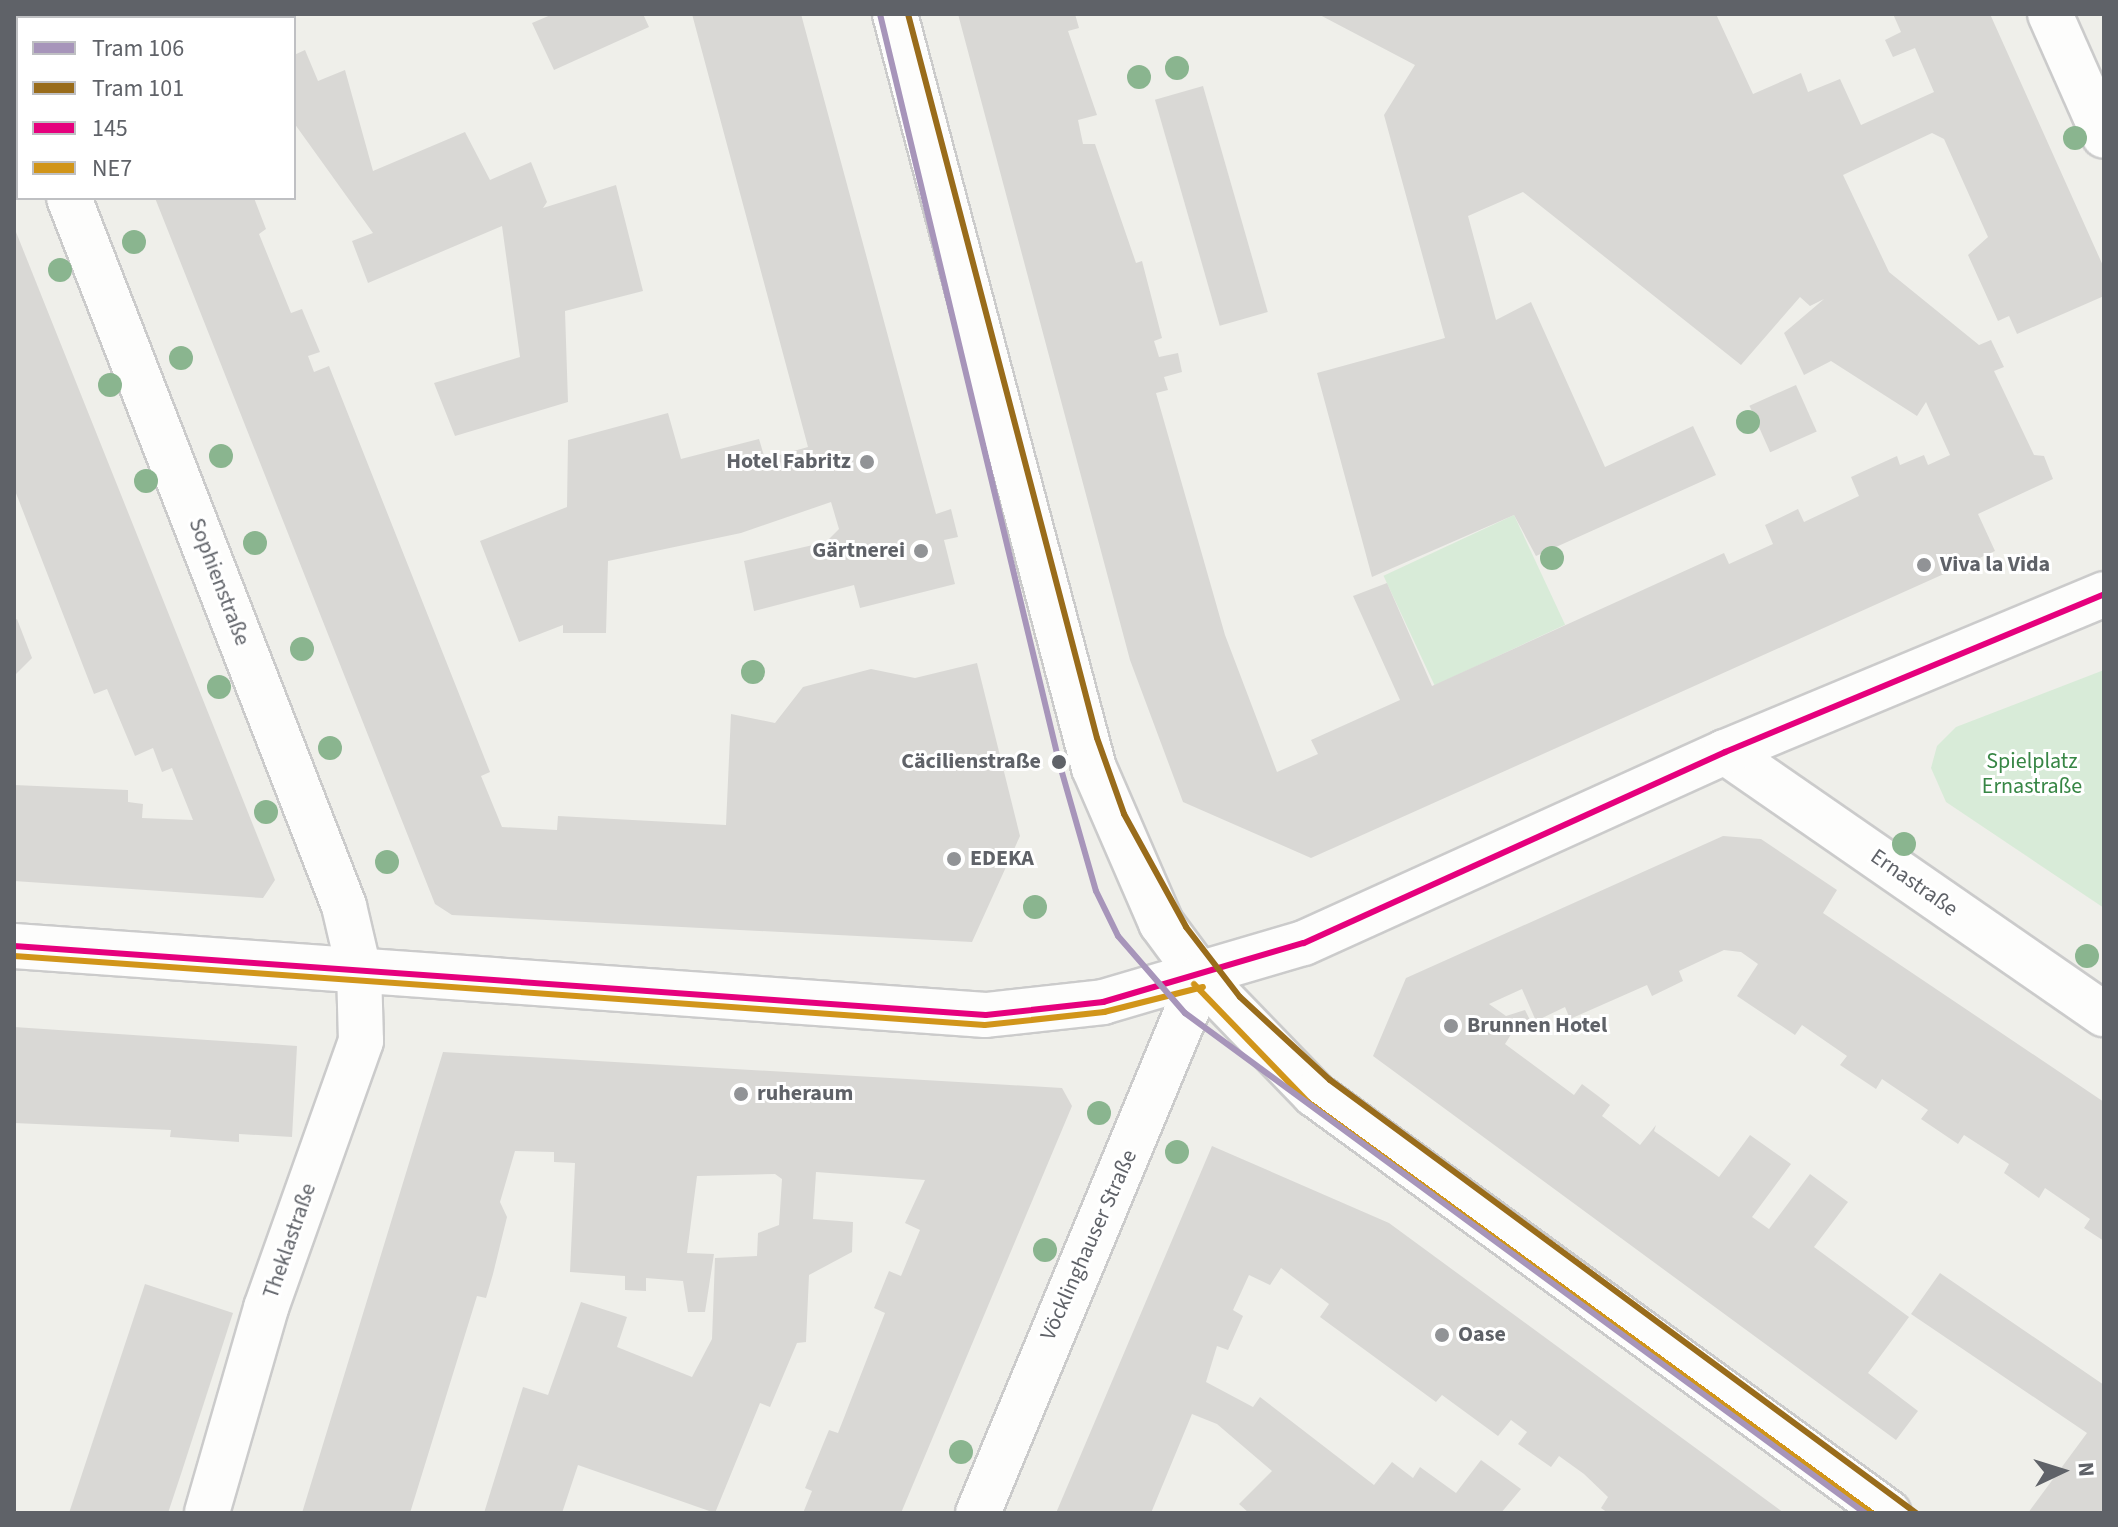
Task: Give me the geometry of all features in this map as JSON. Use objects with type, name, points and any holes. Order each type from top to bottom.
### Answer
[{"type":"street","points":[[895,14],[1094,768],[1147,900],[1201,977],[1314,1094],[1889,1513]]},
{"type":"street","points":[[2050,14],[2104,136]]},
{"type":"street","name":"Sophienstraße","points":[[70,200],[344,906],[359,970]]},
{"type":"street","points":[[14,946],[986,1015],[1103,1002],[1201,977],[1304,943],[1725,752],[2104,594]]},
{"type":"street","name":"Ernastraße","points":[[1725,752],[2104,1014]]},
{"type":"street","name":"Theklastraße","points":[[207,1513],[266,1308],[361,1041],[359,970]]},
{"type":"street","name":"Vöcklinghauser Straße","points":[[978,1513],[1201,977]]},
{"type":"green space","points":[[1514,515],[1565,625],[1435,686],[1383,576]]},
{"type":"green space","name":"Spielplatz Ernastraße","points":[[2104,670],[2104,908],[1946,802],[1931,768],[1937,746],[1956,727]]},
{"type":"building","points":[[80,14],[266,14],[262,16]]},
{"type":"building","points":[[553,14],[643,14],[649,27],[554,70],[532,23]]},
{"type":"building","points":[[692,14],[801,14],[936,514],[951,509],[958,537],[944,540],[955,584],[860,608],[854,585],[754,611],[744,561],[826,542],[839,529],[831,502],[741,533],[608,561],[606,633],[563,633],[563,625],[519,642],[480,541],[567,507],[568,440],[668,413],[681,459],[759,439],[765,459],[808,447]]},
{"type":"building","points":[[958,14],[1075,14],[1079,28],[1068,31],[1097,115],[1078,120],[1083,144],[1095,144],[1136,263],[1142,261],[1162,338],[1154,341],[1159,357],[1178,353],[1182,372],[1164,377],[1168,390],[1156,393],[1225,635],[1277,772],[1318,754],[1311,740],[1400,700],[1353,596],[1387,583],[1432,686],[1724,553],[1729,564],[1773,544],[1765,525],[1798,509],[1804,522],[1859,496],[1851,477],[1897,456],[1900,465],[1924,455],[1928,465],[1950,455],[1926,402],[1917,416],[1831,361],[1804,375],[1784,333],[1824,299],[1810,306],[1800,297],[1741,365],[1523,192],[1468,216],[1496,320],[1531,302],[1605,467],[1693,426],[1716,475],[1536,556],[1514,515],[1372,577],[1317,373],[1445,338],[1384,115],[1415,65],[1318,14],[1716,14],[1753,94],[1801,73],[1808,92],[1840,79],[1861,125],[1934,92],[1915,48],[1893,57],[1885,40],[1901,32],[1893,14],[1990,14],[2104,268],[2104,296],[2017,334],[2009,316],[1998,321],[1968,255],[1988,237],[1944,139],[1932,133],[1843,175],[1889,272],[1979,345],[1991,340],[2004,367],[1994,371],[2034,455],[2044,456],[2053,479],[1978,514],[1995,551],[1311,858],[1183,802],[1130,660]]},
{"type":"building","points":[[305,50],[318,81],[345,70],[373,171],[465,132],[490,180],[531,162],[547,202],[543,208],[616,185],[643,291],[565,311],[568,402],[455,436],[434,383],[520,357],[502,226],[368,283],[352,241],[373,233],[296,126],[296,54]]},
{"type":"building","points":[[1203,86],[1268,312],[1220,326],[1155,100]]},
{"type":"building","points":[[156,200],[255,200],[266,229],[259,234],[291,313],[302,309],[320,352],[308,356],[314,372],[329,366],[490,772],[481,776],[502,827],[557,830],[558,816],[726,825],[731,714],[775,723],[803,687],[871,669],[915,678],[977,663],[1020,836],[972,942],[452,915],[435,904]]},
{"type":"building","points":[[14,227],[275,880],[263,898],[14,881],[14,785],[128,790],[128,802],[143,804],[142,818],[193,820],[172,768],[162,772],[153,748],[135,756],[107,689],[94,694],[14,488]]},
{"type":"building","points":[[1796,385],[1817,432],[1770,452],[1749,406]]},
{"type":"building","points":[[17,619],[32,658],[14,676],[14,621]]},
{"type":"building","points":[[1723,836],[1761,839],[1837,890],[1823,913],[2104,1102],[2104,1241],[2084,1228],[2090,1219],[2045,1188],[2039,1198],[2004,1173],[2009,1164],[1964,1135],[1958,1144],[1921,1119],[1928,1110],[1882,1079],[1876,1089],[1840,1065],[1847,1056],[1802,1025],[1795,1035],[1737,996],[1758,964],[1741,952],[1724,950],[1679,971],[1683,981],[1652,996],[1647,985],[1570,1019],[1565,1007],[1536,1021],[1522,989],[1489,1004],[1506,1016],[1525,1010],[1531,1022],[1515,1028],[1505,1044],[1574,1095],[1582,1084],[1610,1105],[1602,1116],[1640,1145],[1656,1125],[1654,1131],[1719,1177],[1750,1135],[1791,1164],[1752,1217],[1769,1229],[1810,1174],[1848,1202],[1814,1247],[1909,1317],[1868,1373],[1918,1411],[1896,1440],[1373,1056],[1406,978]]},
{"type":"building","points":[[14,1027],[297,1046],[292,1137],[239,1134],[239,1142],[170,1137],[171,1130],[14,1123]]},
{"type":"building","points":[[443,1052],[1062,1088],[1072,1106],[901,1513],[803,1513],[812,1491],[805,1488],[829,1430],[838,1433],[885,1313],[874,1308],[889,1271],[901,1276],[920,1230],[905,1223],[925,1180],[816,1172],[813,1219],[853,1222],[852,1252],[809,1275],[806,1342],[797,1343],[770,1407],[760,1403],[715,1513],[578,1465],[562,1513],[484,1513],[523,1387],[548,1395],[581,1302],[627,1317],[617,1347],[692,1377],[712,1339],[715,1258],[757,1256],[758,1233],[779,1225],[782,1179],[775,1174],[697,1176],[687,1253],[714,1254],[705,1312],[688,1312],[683,1281],[646,1278],[646,1291],[625,1290],[625,1276],[570,1272],[575,1163],[554,1162],[554,1152],[515,1151],[500,1202],[507,1217],[493,1274],[486,1298],[477,1296],[410,1513],[302,1513]]},
{"type":"building","points":[[1212,1146],[1389,1223],[1784,1513],[1608,1513],[1601,1508],[1608,1497],[1584,1474],[1559,1456],[1551,1467],[1518,1444],[1527,1432],[1511,1420],[1498,1436],[1442,1395],[1436,1402],[1320,1317],[1329,1304],[1281,1268],[1270,1285],[1249,1275],[1233,1310],[1243,1316],[1228,1350],[1217,1346],[1206,1382],[1253,1407],[1260,1397],[1374,1485],[1392,1462],[1413,1478],[1420,1467],[1456,1493],[1481,1460],[1521,1489],[1501,1513],[1249,1513],[1239,1504],[1272,1471],[1217,1424],[1192,1414],[1151,1513],[1056,1513]]},
{"type":"building","points":[[1940,1273],[2104,1385],[2104,1513],[2028,1513],[2087,1433],[1911,1314]]},
{"type":"building","points":[[145,1284],[233,1313],[181,1474],[168,1513],[69,1513]]},
{"type":"tram line","name":"106","points":[[880,14],[1059,762],[1096,891],[1118,936],[1185,1013],[1865,1513]]},
{"type":"tram line","name":"101","points":[[908,14],[1097,738],[1124,814],[1186,927],[1240,997],[1330,1080],[1916,1513]]},
{"type":"transit line","name":"145","points":[[14,946],[986,1015],[1103,1002],[1304,943],[1725,752],[2104,594]]},
{"type":"transit line","name":"NE7","points":[[14,956],[985,1025],[1104,1012],[1203,987]]},
{"type":"transit line","name":"NE7","points":[[1194,984],[1308,1102],[1872,1513]]},
{"type":"place","name":"Hotel Fabritz","points":[[867,462]]},
{"type":"place","name":"Gärtnerei","points":[[921,551]]},
{"type":"place","name":"Viva la Vida","points":[[1924,565]]},
{"type":"place","name":"Cäcilienstraße","points":[[1059,762]]},
{"type":"place","name":"EDEKA","points":[[954,859]]},
{"type":"place","name":"Brunnen Hotel","points":[[1451,1026]]},
{"type":"place","name":"ruheraum","points":[[741,1094]]},
{"type":"place","name":"Oase","points":[[1442,1335]]}]
